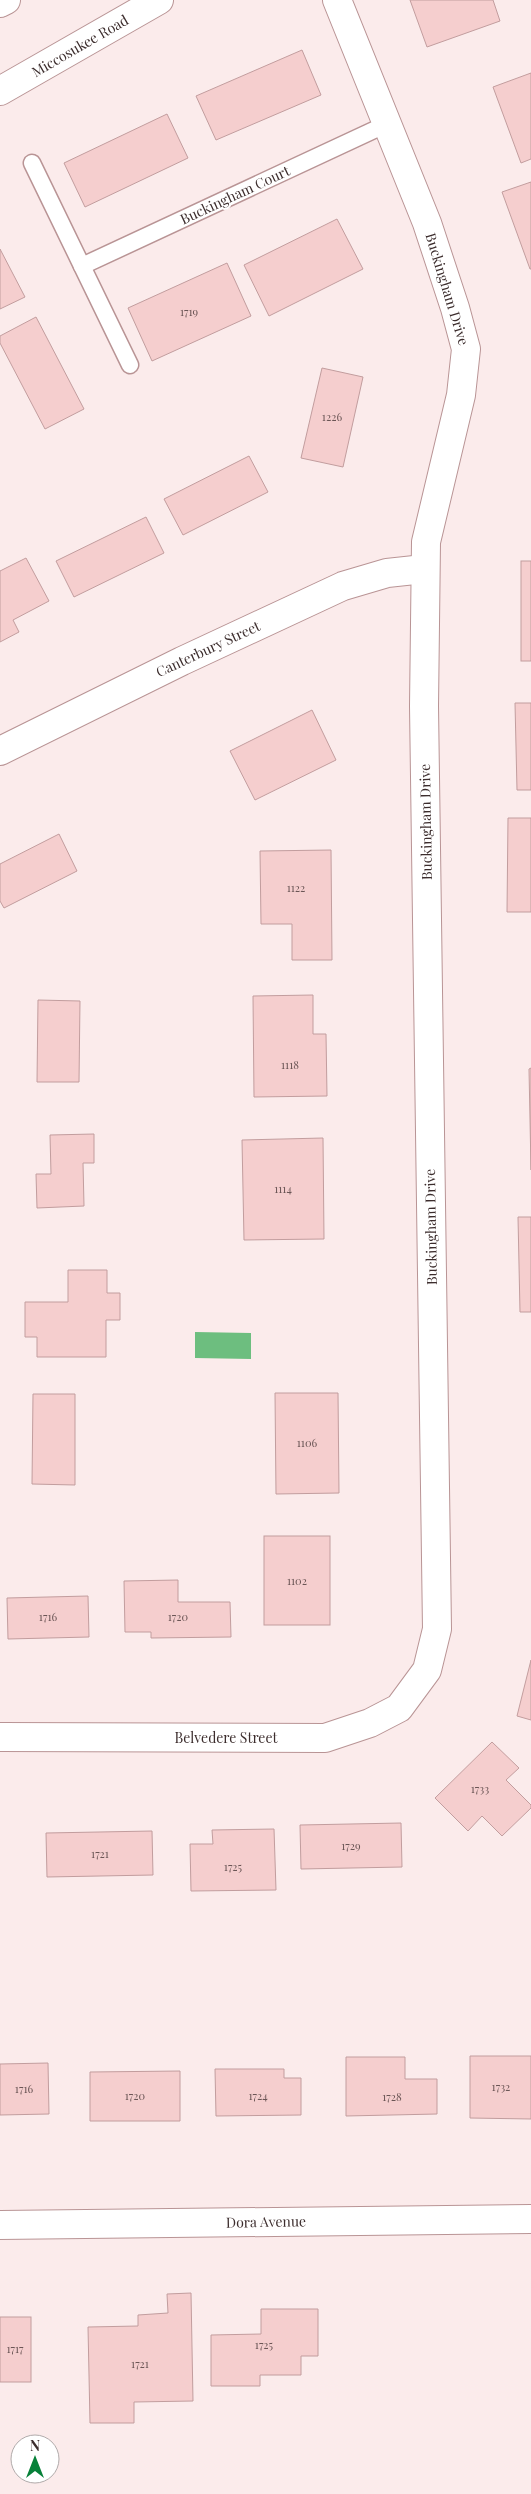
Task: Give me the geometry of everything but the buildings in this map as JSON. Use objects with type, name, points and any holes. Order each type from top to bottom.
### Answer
[{"type":"street","points":[[0,3],[6,0]]},
{"type":"street","name":"Miccosukee Road","points":[[0,91],[159,0]]},
{"type":"street","name":"Buckingham Drive","points":[[337,0],[427,223],[456,308],[466,348],[461,395],[426,542],[424,570],[424,706],[437,1629],[427,1670]]},
{"type":"street","name":"Canterbury Street","points":[[0,751],[182,661],[342,586],[386,573],[424,570]]},
{"type":"street","name":"Belvedere Street","points":[[0,1737],[324,1738],[370,1723],[398,1708],[427,1670]]},
{"type":"street","name":"Dora Avenue","points":[[0,2225],[531,2218]]},
{"type":"lane","name":"Buckingham Court","points":[[82,266],[388,123]]},
{"type":"lane","points":[[32,163],[130,365]]},
{"type":"shaded area","points":[[195,1332],[251,1333],[251,1359],[195,1358]]}]
